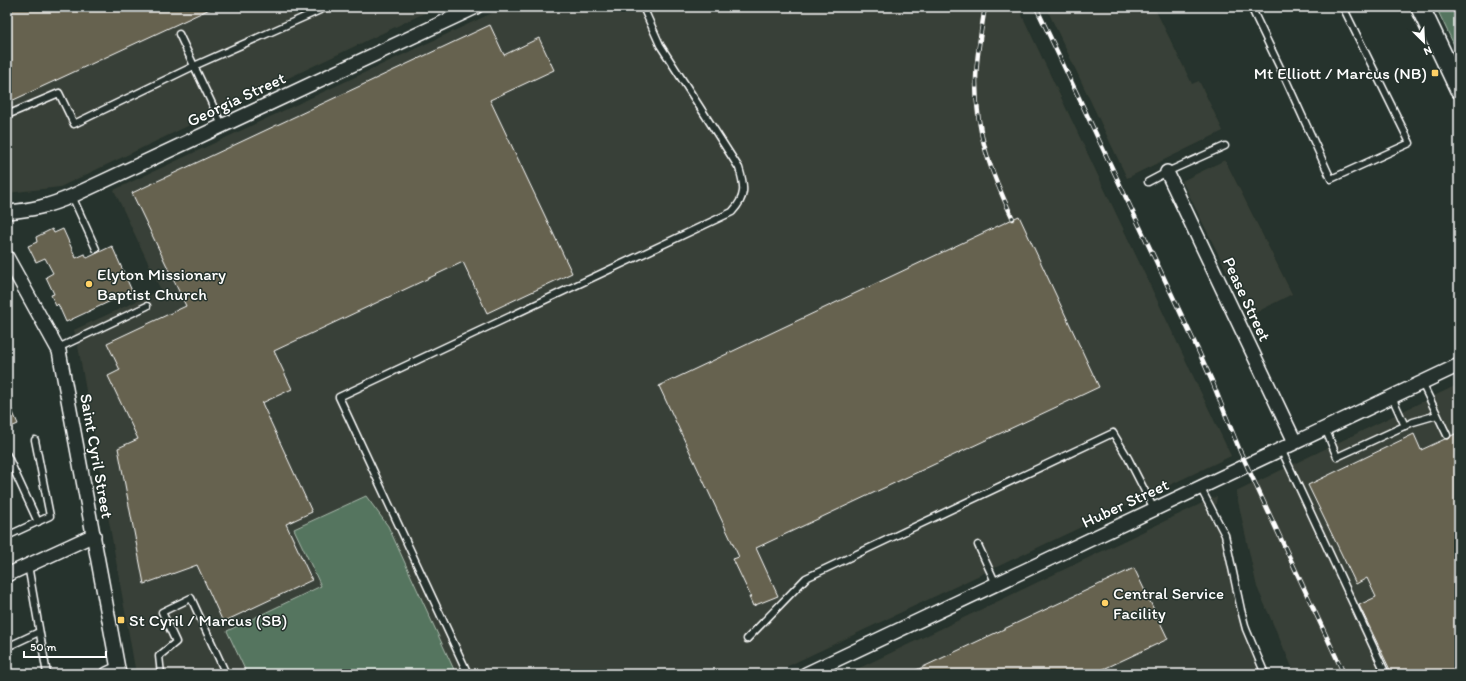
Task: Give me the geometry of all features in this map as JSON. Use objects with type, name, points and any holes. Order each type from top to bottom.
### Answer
[{"type":"main road","points":[[1420,7],[1454,64],[1459,89]]},
{"type":"street","name":"Georgia Street","points":[[7,212],[32,210],[57,203],[476,7]]},
{"type":"street","name":"Pease Street","points":[[1167,172],[1295,442]]},
{"type":"street","name":"Saint Cyril Street","points":[[7,257],[58,348],[61,358],[94,536],[115,672]]},
{"type":"street","name":"Huber Street","points":[[806,674],[1459,365]]},
{"type":"street","points":[[7,575],[94,536]]},
{"type":"lane","points":[[7,115],[59,93],[74,124],[194,66],[327,7]]},
{"type":"lane","points":[[468,674],[339,397],[732,212],[740,204],[744,183],[739,168],[660,45],[643,7]]},
{"type":"lane","points":[[1251,7],[1331,179],[1410,143],[1343,7]]},
{"type":"lane","points":[[179,34],[222,125]]},
{"type":"lane","points":[[1148,182],[1225,146]]},
{"type":"lane","points":[[72,196],[96,249]]},
{"type":"lane","points":[[58,348],[147,306]]},
{"type":"lane","points":[[1422,383],[1447,435]]},
{"type":"lane","points":[[1392,397],[1405,426]]},
{"type":"lane","points":[[1324,428],[1337,457],[1413,422],[1438,415]]},
{"type":"lane","points":[[747,639],[806,578],[1113,433],[1128,458],[1154,509]]},
{"type":"lane","points":[[7,536],[50,516],[35,440]]},
{"type":"lane","points":[[1281,449],[1386,674]]},
{"type":"lane","points":[[7,456],[38,522]]},
{"type":"lane","points":[[1200,487],[1225,535],[1240,610],[1246,629],[1265,674]]},
{"type":"lane","points":[[978,545],[996,584]]},
{"type":"lane","points":[[28,566],[47,674]]},
{"type":"lane","points":[[161,674],[159,656],[176,642],[162,612],[191,598],[226,674]]},
{"type":"lane","points":[[7,647],[39,632]]},
{"type":"shaded area","points":[[7,7],[437,7],[60,187],[7,193]]},
{"type":"shaded area","points":[[505,7],[1018,7],[1231,456],[771,674],[136,674],[74,330],[161,290],[114,190]]},
{"type":"shaded area","points":[[1046,7],[1154,7],[1192,84],[1199,81],[1223,131],[1127,178]]},
{"type":"shaded area","points":[[1225,160],[1292,294],[1249,316],[1182,181]]},
{"type":"shaded area","points":[[1459,384],[1459,674],[1295,674],[1257,587],[1236,492]]},
{"type":"shaded area","points":[[1217,496],[1215,508],[1230,534],[1247,619],[1269,674],[847,674]]},
{"type":"green space","points":[[1436,7],[1459,7],[1459,47],[1456,49]]},
{"type":"green space","points":[[366,496],[388,526],[456,674],[247,674],[227,631],[321,586],[294,529]]},
{"type":"building","points":[[7,7],[214,7],[7,103]]},
{"type":"building","points":[[490,25],[504,55],[539,38],[554,70],[490,100],[572,273],[487,313],[463,262],[274,351],[292,389],[262,403],[312,512],[286,524],[312,580],[223,622],[197,565],[144,584],[118,448],[138,439],[108,376],[120,370],[107,343],[186,306],[132,193]]},
{"type":"building","points":[[1019,216],[1099,387],[756,548],[778,596],[753,606],[749,597],[751,597],[733,559],[739,557],[659,386]]},
{"type":"building","name":"Elyton Missionary Baptist Church","points":[[52,229],[54,233],[63,229],[76,258],[85,254],[87,258],[112,246],[132,291],[66,322],[58,304],[56,306],[51,295],[54,294],[46,277],[53,273],[45,258],[36,262],[28,246],[37,242],[36,237]]},
{"type":"building","points":[[7,399],[18,424],[7,429]]},
{"type":"building","points":[[1459,432],[1459,674],[1392,674],[1359,605],[1376,597],[1367,578],[1356,584],[1308,485],[1414,434],[1421,450],[1445,439],[1449,439],[1451,436]]},
{"type":"building","name":"Central Service Facility","points":[[1134,568],[1168,639],[1093,674],[908,674]]},
{"type":"railway","points":[[985,7],[976,73],[979,119],[986,153],[1013,219]]},
{"type":"railway","points":[[1036,7],[1198,350],[1240,451],[1344,674]]},
{"type":"place","name":"Mt Elliott / Marcus (NB)","points":[[1435,73]]},
{"type":"place","name":"Elyton Missionary Baptist Church","points":[[89,284]]},
{"type":"place","name":"Central Service Facility","points":[[1105,603]]},
{"type":"place","name":"St Cyril / Marcus (SB)","points":[[121,620]]}]
